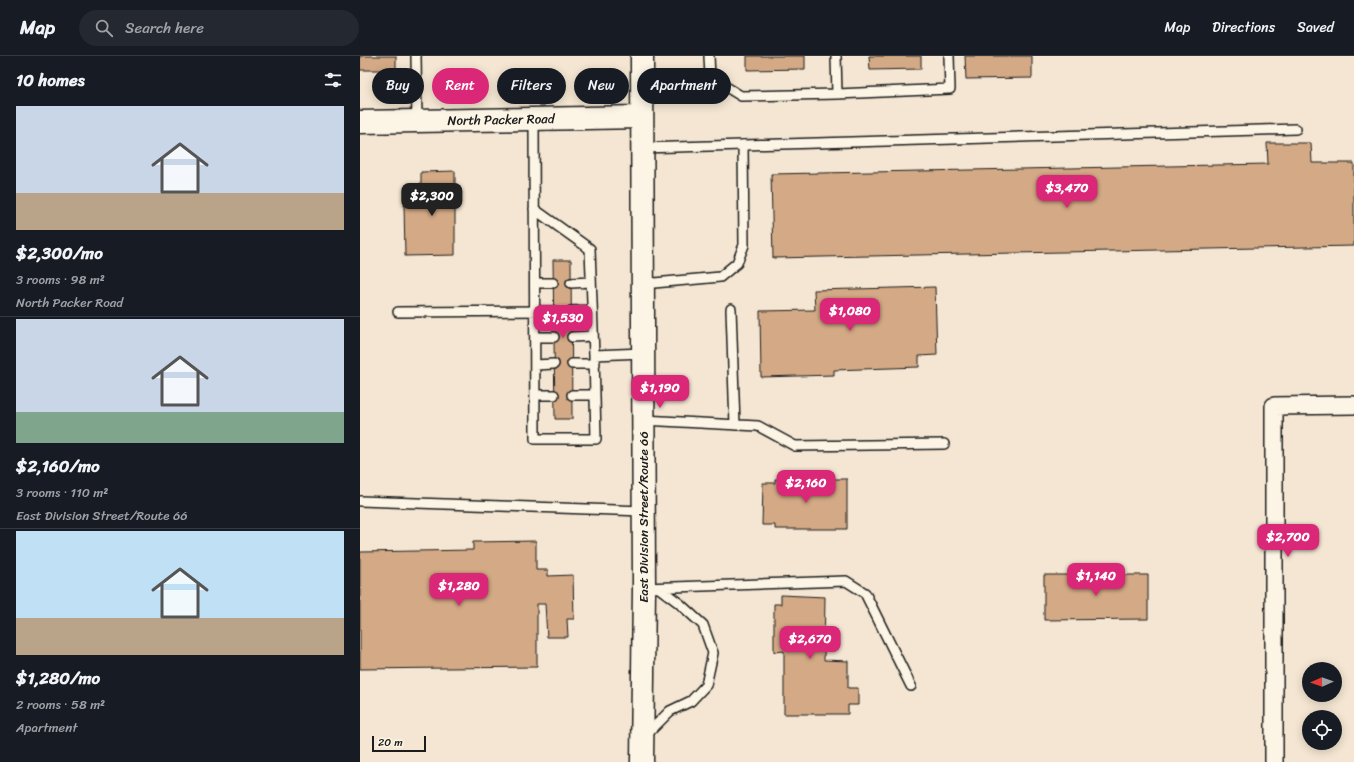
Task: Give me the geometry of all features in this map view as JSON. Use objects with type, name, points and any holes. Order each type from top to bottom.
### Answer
[{"type":"main road","name":"East Division Street/Route 66","points":[[642,56],[644,511],[651,588],[642,738],[642,762]]},
{"type":"main road","name":"North Packer Road","points":[[360,122],[642,117]]},
{"type":"street","points":[[1274,762],[1274,406],[1354,405]]},
{"type":"lane","points":[[416,56],[417,121]]},
{"type":"lane","points":[[709,56],[710,77],[740,96],[837,94],[950,89],[949,56]]},
{"type":"lane","points":[[836,56],[837,94]]},
{"type":"lane","points":[[534,119],[534,209],[535,283],[535,395],[536,439],[596,439],[590,249],[534,209]]},
{"type":"lane","points":[[642,148],[1296,129]]},
{"type":"lane","points":[[642,284],[720,277],[737,264],[744,245],[743,145]]},
{"type":"lane","points":[[571,283],[591,282]]},
{"type":"lane","points":[[535,283],[553,283]]},
{"type":"lane","points":[[731,309],[735,425]]},
{"type":"lane","points":[[572,311],[592,310]]},
{"type":"lane","points":[[398,312],[554,311]]},
{"type":"lane","points":[[572,337],[593,336]]},
{"type":"lane","points":[[535,337],[554,337]]},
{"type":"lane","points":[[572,364],[643,353]]},
{"type":"lane","points":[[535,365],[554,364]]},
{"type":"lane","points":[[535,395],[554,395]]},
{"type":"lane","points":[[572,395],[595,395]]},
{"type":"lane","points":[[643,420],[758,426],[795,446],[944,444]]},
{"type":"lane","points":[[360,500],[644,511]]},
{"type":"lane","points":[[651,588],[846,581],[865,593],[911,686]]},
{"type":"lane","points":[[642,738],[670,710],[691,701],[706,685],[713,653],[703,625],[679,603],[651,588]]},
{"type":"building","points":[[360,56],[396,56],[396,68],[372,68],[372,70],[360,70]]},
{"type":"building","points":[[747,56],[805,56],[805,69],[747,70]]},
{"type":"building","points":[[869,56],[921,56],[921,69],[870,70]]},
{"type":"building","points":[[965,56],[1032,56],[1032,78],[966,79]]},
{"type":"building","points":[[1267,143],[1311,143],[1312,163],[1354,163],[1354,246],[773,258],[771,174],[1268,164]]},
{"type":"building","points":[[455,171],[455,255],[405,256],[404,205],[421,205],[421,172]]},
{"type":"building","points":[[553,260],[571,260],[572,419],[555,419]]},
{"type":"building","points":[[935,287],[937,355],[919,356],[919,367],[834,370],[834,375],[761,377],[760,311],[815,310],[814,290]]},
{"type":"building","points":[[775,479],[847,479],[847,529],[775,529],[775,525],[762,525],[763,483],[775,483]]},
{"type":"building","points":[[536,541],[536,570],[548,570],[548,576],[573,575],[574,619],[567,619],[568,637],[547,637],[545,604],[537,604],[537,667],[360,669],[360,552],[473,550],[473,542]]},
{"type":"building","points":[[1044,575],[1148,575],[1148,619],[1044,620]]},
{"type":"building","points":[[781,595],[825,597],[824,660],[848,661],[848,688],[858,688],[858,705],[848,705],[848,714],[784,714],[784,651],[774,652],[774,604],[781,604]]}]
